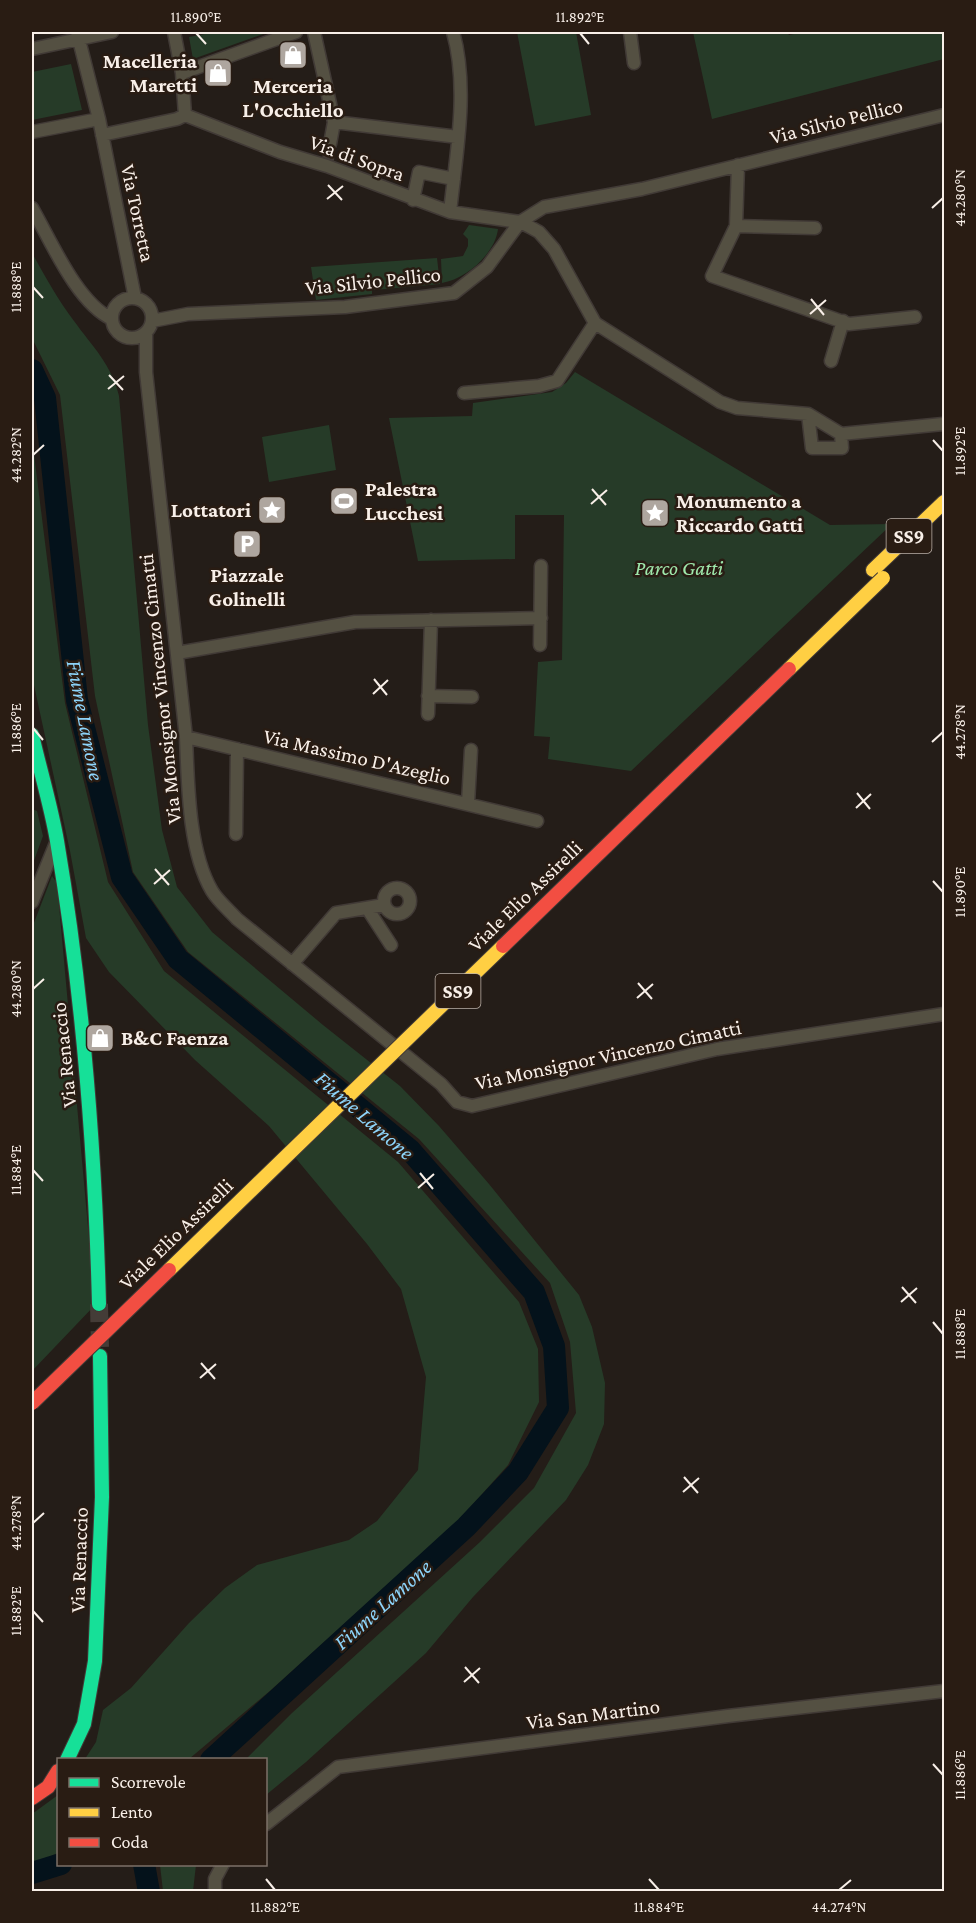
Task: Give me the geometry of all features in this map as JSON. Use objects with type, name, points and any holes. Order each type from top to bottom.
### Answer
[{"type":"main road","name":"Viale Elio Assirelli","points":[[32,1403],[878,574],[945,502]]},
{"type":"main road","name":"Viale Elio Assirelli","points":[[32,1386],[878,574],[945,519]]},
{"type":"main road","name":"Via Renaccio","points":[[32,735],[36,771],[57,839],[75,961],[89,1092],[98,1224],[99,1304]]},
{"type":"main road","name":"Via Renaccio","points":[[68,1758],[84,1724],[95,1661],[102,1497],[100,1356]]},
{"type":"main road","points":[[32,1798],[48,1787],[57,1773]]},
{"type":"street","points":[[32,49],[78,35],[112,32]]},
{"type":"street","points":[[102,135],[177,119],[185,115],[182,73],[174,32]]},
{"type":"street","points":[[182,73],[296,32]]},
{"type":"street","points":[[314,32],[334,122],[330,144]]},
{"type":"street","points":[[450,212],[461,114],[458,47],[453,32]]},
{"type":"street","points":[[630,32],[634,63]]},
{"type":"street","name":"Via Torretta","points":[[78,35],[99,119],[135,298]]},
{"type":"street","name":"Via di Sopra","points":[[185,115],[280,152],[327,163],[413,200],[450,212],[520,222]]},
{"type":"street","name":"Via Silvio Pellico","points":[[149,321],[188,314],[345,307],[454,292],[487,267],[520,222],[544,207],[642,189],[945,115]]},
{"type":"street","points":[[32,132],[99,119]]},
{"type":"street","points":[[334,122],[458,137]]},
{"type":"street","points":[[738,165],[736,226],[712,276],[849,324],[915,317]]},
{"type":"street","points":[[413,200],[419,172],[454,178]]},
{"type":"street","name":"Via Monsignor Vincenzo Cimatti","points":[[32,208],[79,290],[91,305],[112,319],[115,330],[119,334],[129,338],[146,372]]},
{"type":"street","points":[[520,222],[539,232],[554,249],[595,323],[720,402],[737,408],[808,414],[841,434],[943,424]]},
{"type":"street","points":[[736,226],[815,228]]},
{"type":"street","points":[[112,319],[112,313],[118,303],[129,298],[135,298],[146,304],[149,321],[138,337],[129,338]]},
{"type":"street","name":"Via Monsignor Vincenzo Cimatti","points":[[149,321],[146,372],[197,851],[212,892],[237,919],[441,1084],[457,1102],[472,1106],[717,1049],[945,1014]]},
{"type":"street","points":[[831,361],[843,321]]},
{"type":"street","points":[[464,393],[539,386],[557,381],[595,323]]},
{"type":"street","points":[[808,414],[812,448],[842,448],[841,434]]},
{"type":"street","points":[[540,645],[541,566]]},
{"type":"street","points":[[177,653],[355,621],[541,618]]},
{"type":"street","points":[[428,714],[431,620]]},
{"type":"street","points":[[428,696],[472,697]]},
{"type":"street","name":"Via Massimo D'Azeglio","points":[[186,737],[537,821]]},
{"type":"street","name":"Via Massimo D'Azeglio","points":[[236,834],[237,749]]},
{"type":"street","name":"Via Massimo D'Azeglio","points":[[468,803],[471,750]]},
{"type":"street","points":[[32,902],[57,839]]},
{"type":"street","points":[[292,964],[336,913],[384,905]]},
{"type":"street","points":[[367,908],[391,945]]},
{"type":"street","name":"Via San Martino","points":[[267,1823],[338,1767],[728,1716],[945,1691]]},
{"type":"street","points":[[215,1892],[215,1879],[222,1866]]},
{"type":"green space","points":[[215,32],[269,32],[193,59],[189,37]]},
{"type":"green space","points":[[517,32],[576,32],[591,115],[535,126]]},
{"type":"green space","points":[[693,32],[787,32],[789,35],[803,32],[942,32],[944,59],[712,119]]},
{"type":"green space","points":[[71,64],[82,110],[32,120],[32,72]]},
{"type":"green space","points":[[469,225],[498,229],[496,238],[478,264],[451,281],[442,283],[441,259],[463,256],[468,246],[468,239],[463,234]]},
{"type":"green space","points":[[32,253],[63,305],[101,356],[112,375],[119,396],[148,725],[162,830],[177,887],[212,932],[400,1086],[439,1126],[579,1295],[592,1327],[605,1383],[604,1424],[588,1465],[566,1500],[473,1597],[426,1653],[306,1762],[267,1794],[267,1758],[247,1758],[292,1713],[480,1542],[534,1488],[576,1413],[570,1342],[550,1283],[419,1139],[188,952],[133,872],[95,696],[60,395],[32,338]]},
{"type":"green space","points":[[437,258],[440,284],[374,290],[372,277],[372,294],[316,300],[311,267]]},
{"type":"green space","name":"Parco Gatti","points":[[575,372],[830,525],[892,524],[631,771],[548,759],[550,737],[534,736],[538,662],[562,660],[564,515],[515,515],[515,559],[418,561],[389,418],[472,416],[473,403],[552,392],[566,383]]},
{"type":"green space","points":[[329,425],[336,470],[269,482],[262,437]]},
{"type":"green space","points":[[32,438],[65,703],[108,882],[164,971],[398,1162],[519,1302],[538,1349],[539,1402],[508,1465],[458,1521],[271,1690],[190,1758],[86,1758],[96,1742],[103,1710],[131,1688],[189,1623],[225,1588],[257,1565],[349,1540],[377,1521],[418,1470],[426,1377],[401,1289],[367,1244],[269,1126],[195,1060],[109,972],[86,938],[70,851],[32,676]]},
{"type":"green space","points":[[32,809],[37,811],[43,836],[32,866]]},
{"type":"green space","points":[[52,876],[57,883],[95,1305],[32,1371],[32,928]]},
{"type":"green space","points":[[57,1796],[57,1853],[32,1862],[32,1814]]},
{"type":"green space","points":[[160,1866],[196,1866],[193,1891],[163,1891]]},
{"type":"waterway","name":"Fiume Lamone","points":[[32,370],[45,398],[77,700],[122,877],[178,959],[410,1150],[534,1292],[554,1346],[558,1408],[518,1472],[466,1527],[213,1758]]},
{"type":"waterway","name":"Fiume Lamone","points":[[32,1873],[57,1865]]},
{"type":"waterway","points":[[144,1866],[149,1892]]},
{"type":"tunnel","points":[[328,160],[330,144]]},
{"type":"tunnel","points":[[99,1304],[100,1347]]},
{"type":"traffic: fast","points":[[32,735],[55,828],[81,1014],[91,1130],[99,1304]]},
{"type":"traffic: fast","points":[[68,1758],[84,1724],[95,1661],[102,1497],[100,1356]]},
{"type":"traffic: slow","points":[[873,570],[944,502]]},
{"type":"traffic: slow","points":[[789,669],[883,578]]},
{"type":"traffic: slow","points":[[169,1270],[503,946]]},
{"type":"traffic: jam","points":[[503,946],[789,669]]},
{"type":"traffic: jam","points":[[32,1403],[169,1270]]},
{"type":"traffic: jam","points":[[32,1798],[48,1787],[57,1773]]},
{"type":"place","name":"Merceria L'Occhiello","points":[[293,55]]},
{"type":"place","name":"Macelleria Maretti","points":[[218,73]]},
{"type":"place","name":"Palestra Lucchesi","points":[[344,501]]},
{"type":"place","name":"Lottatori","points":[[272,510]]},
{"type":"place","name":"Monumento a Riccardo Gatti","points":[[655,513]]},
{"type":"place","name":"Piazzale Golinelli","points":[[247,544]]},
{"type":"place","name":"B&C Faenza","points":[[100,1038]]}]
